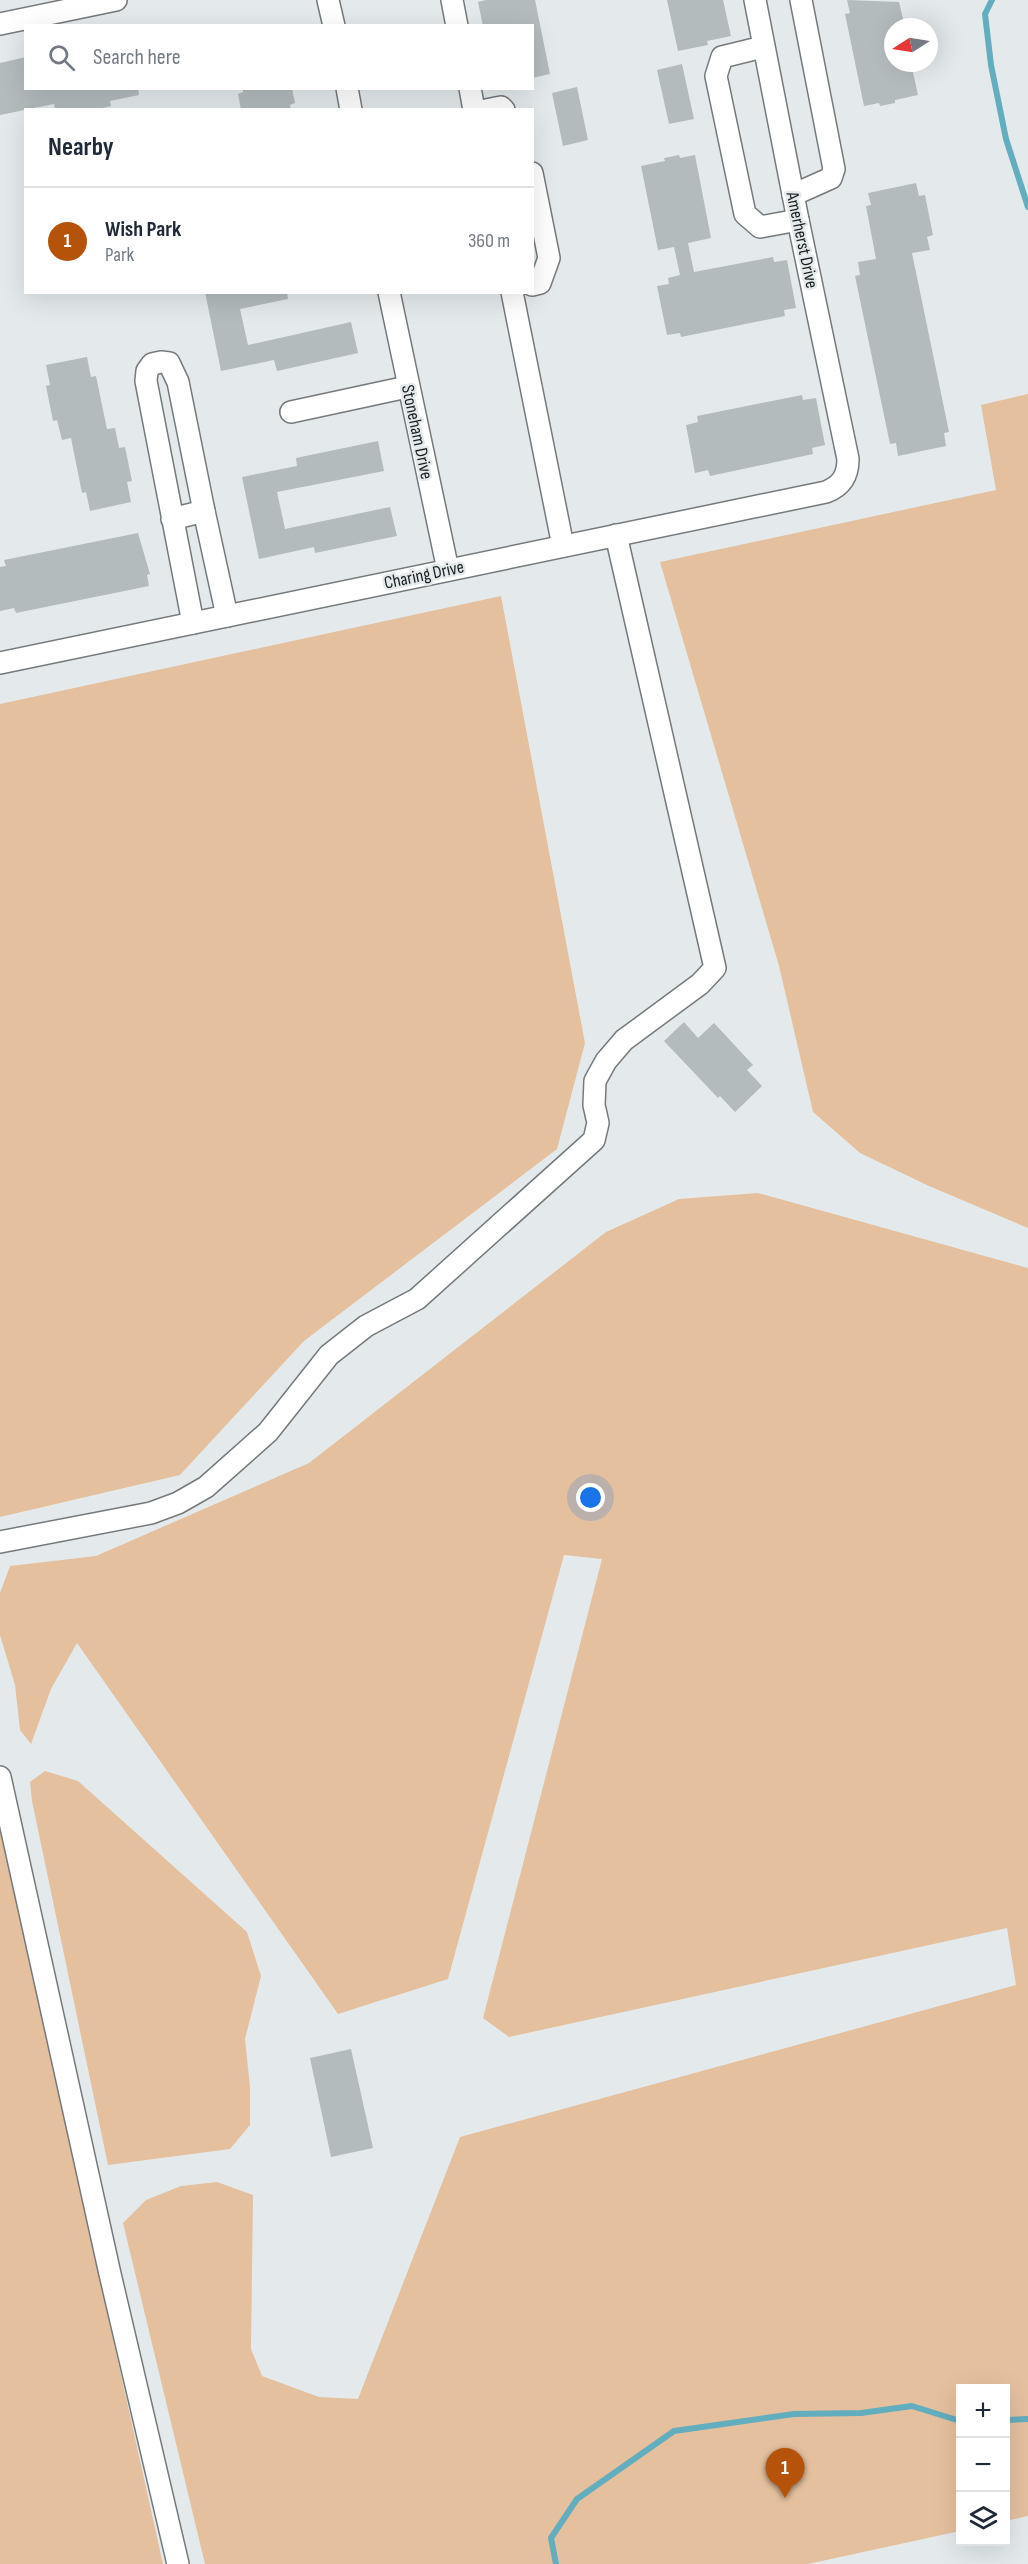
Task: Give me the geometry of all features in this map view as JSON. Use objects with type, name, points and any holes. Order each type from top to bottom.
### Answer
[{"type":"street","points":[[0,24],[116,0]]},
{"type":"street","points":[[328,0],[333,24]]},
{"type":"street","points":[[452,0],[457,24]]},
{"type":"street","name":"Amerherst Drive","points":[[755,0],[848,459],[847,474],[844,480]]},
{"type":"street","points":[[793,195],[831,178],[834,169],[801,0]]},
{"type":"street","points":[[763,47],[722,57],[716,76],[746,214],[760,227],[798,220]]},
{"type":"street","points":[[347,90],[351,108]]},
{"type":"street","points":[[470,90],[474,108]]},
{"type":"street","points":[[534,182],[549,258],[540,283],[534,284]]},
{"type":"street","name":"Stoneham Drive","points":[[389,294],[448,570]]},
{"type":"street","points":[[512,294],[563,546]]},
{"type":"street","points":[[193,623],[146,381],[147,371],[152,364],[160,362],[169,363],[178,381],[227,616]]},
{"type":"street","points":[[291,412],[408,387]]},
{"type":"street","name":"Charing Drive","points":[[0,663],[826,492],[844,480]]},
{"type":"street","points":[[172,519],[204,512]]},
{"type":"street","points":[[0,1542],[151,1513],[178,1503],[214,1481],[268,1432],[328,1355],[366,1326],[417,1299],[594,1140],[598,1123],[594,1106],[595,1081],[606,1061],[624,1040],[700,984],[715,968],[616,535]]},
{"type":"street","points":[[0,1778],[110,2274],[178,2564]]},
{"type":"shaded area","points":[[1028,394],[1028,1228],[929,1186],[860,1153],[813,1112],[779,966],[660,562],[996,490],[981,405]]},
{"type":"shaded area","points":[[501,596],[585,1043],[557,1149],[304,1341],[180,1475],[0,1517],[0,704]]},
{"type":"shaded area","points":[[758,1193],[1028,1268],[1028,2516],[1010,2520],[1010,2384],[956,2384],[956,2532],[808,2564],[205,2564],[123,2223],[146,2200],[181,2186],[217,2182],[253,2195],[251,2349],[262,2376],[319,2397],[358,2399],[460,2137],[1016,1985],[1007,1928],[509,2037],[483,2018],[602,1559],[564,1555],[448,1979],[338,2014],[77,1643],[51,1689],[31,1744],[20,1730],[15,1685],[0,1635],[0,1593],[10,1566],[96,1556],[309,1463],[606,1232],[679,1199]]},
{"type":"shaded area","points":[[45,1771],[78,1781],[247,1932],[261,1976],[245,2039],[250,2087],[250,2125],[230,2149],[108,2165],[32,1801],[30,1782]]},
{"type":"shaded area","points":[[0,1830],[163,2564],[0,2564]]},
{"type":"building","points":[[535,0],[550,74],[534,78],[534,24],[483,24],[478,2]]},
{"type":"building","points":[[667,0],[723,0],[731,36],[707,41],[708,45],[678,51]]},
{"type":"building","points":[[847,0],[899,2],[903,18],[884,18],[884,72],[913,72],[918,95],[895,100],[895,103],[864,106],[845,14],[850,13]]},
{"type":"building","points":[[24,57],[24,90],[138,90],[139,95],[110,101],[111,106],[103,108],[55,108],[54,104],[24,108],[24,110],[0,115],[0,63]]},
{"type":"building","points":[[682,64],[694,119],[669,124],[657,70]]},
{"type":"building","points":[[577,87],[588,140],[563,146],[552,93]]},
{"type":"building","points":[[243,90],[292,90],[295,103],[290,105],[291,108],[241,108],[238,94]]},
{"type":"building","points":[[679,155],[680,158],[695,155],[711,238],[688,243],[694,272],[773,257],[774,262],[787,260],[796,308],[784,310],[785,316],[681,337],[680,333],[667,335],[657,286],[669,284],[668,278],[680,275],[674,247],[658,250],[641,166],[665,161],[664,158]]},
{"type":"building","points":[[916,183],[919,196],[925,195],[933,235],[927,237],[930,250],[912,253],[949,432],[944,433],[946,446],[898,456],[896,443],[890,444],[855,276],[860,275],[858,262],[876,259],[866,206],[871,205],[868,193]]},
{"type":"building","points":[[205,294],[287,294],[288,299],[240,309],[248,345],[351,322],[358,353],[277,371],[274,360],[221,371]]},
{"type":"building","points":[[87,357],[91,377],[96,376],[107,429],[115,428],[119,448],[125,447],[132,481],[127,482],[131,502],[90,511],[86,492],[82,493],[71,438],[62,440],[57,420],[53,421],[46,386],[50,385],[46,365]]},
{"type":"building","points":[[802,395],[803,400],[816,398],[825,445],[812,448],[813,454],[710,476],[708,470],[695,473],[686,425],[698,422],[697,416]]},
{"type":"building","points":[[378,441],[384,471],[277,492],[285,529],[390,507],[397,536],[315,553],[314,547],[259,559],[242,477],[297,466],[296,458]]},
{"type":"building","points":[[138,533],[150,574],[147,575],[149,586],[16,613],[14,608],[0,611],[0,567],[6,566],[4,560]]},
{"type":"building","points":[[684,1022],[698,1038],[714,1023],[753,1065],[747,1070],[762,1086],[735,1112],[720,1096],[718,1098],[664,1041]]},
{"type":"building","points":[[351,2049],[373,2148],[331,2157],[310,2058]]},
{"type":"waterway","points":[[992,0],[985,14],[991,65],[1006,139],[1028,207]]},
{"type":"waterway","points":[[556,2564],[551,2538],[577,2499],[674,2431],[794,2414],[861,2413],[912,2406],[956,2420]]},
{"type":"waterway","points":[[1010,2420],[1028,2419]]},
{"type":"place","name":"Wish Park","points":[[785,2498]]}]
